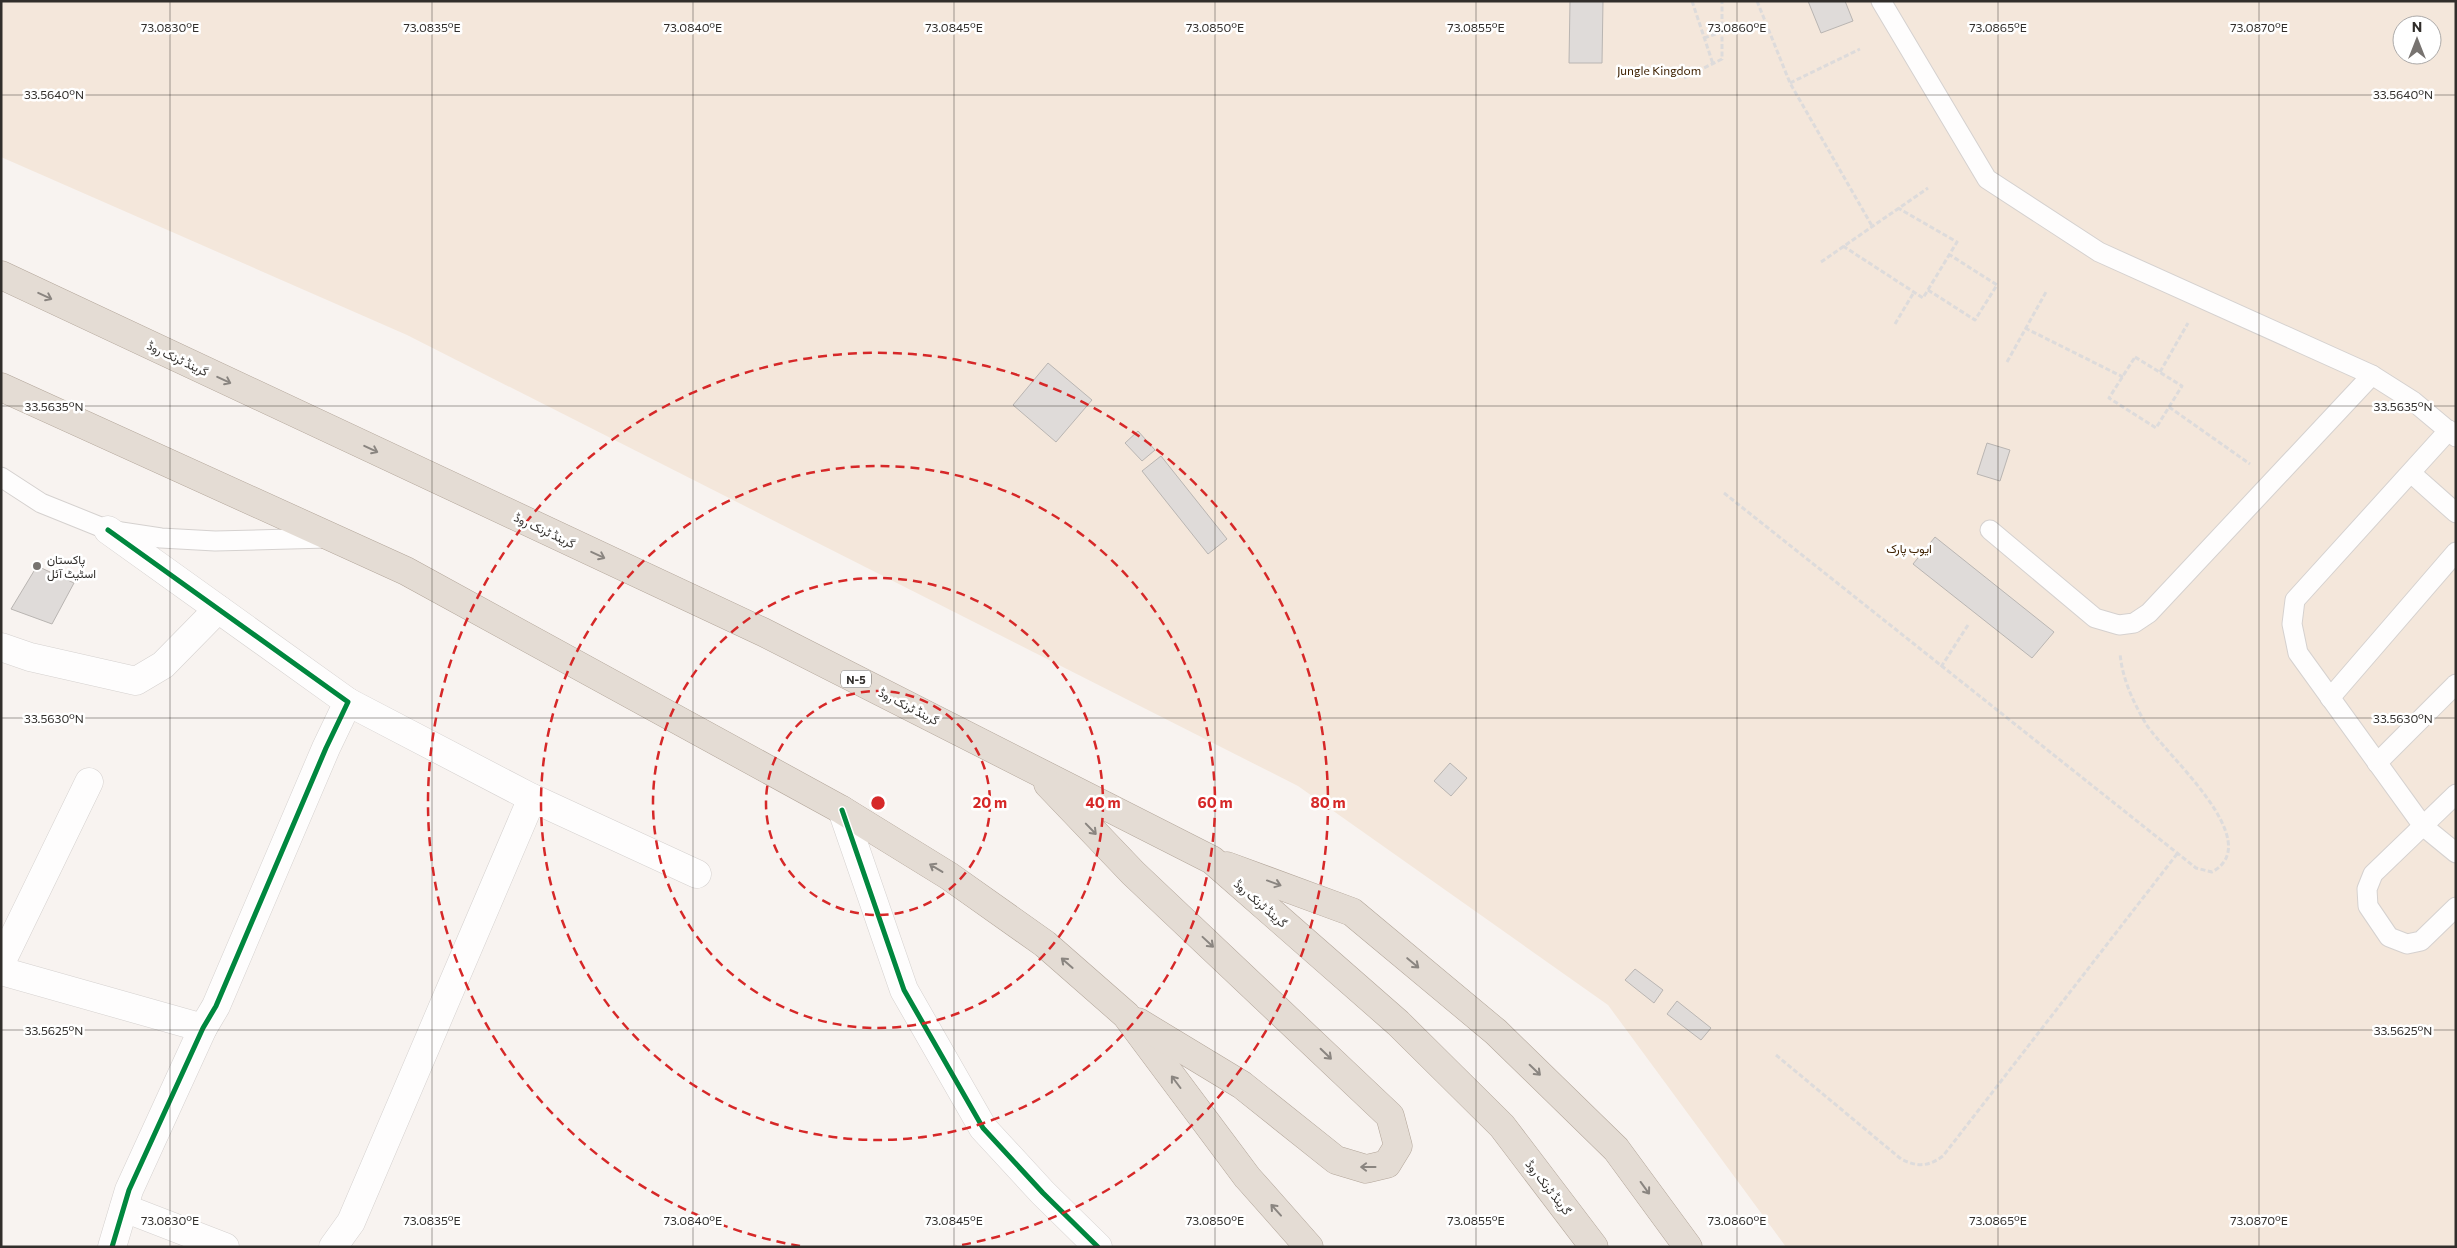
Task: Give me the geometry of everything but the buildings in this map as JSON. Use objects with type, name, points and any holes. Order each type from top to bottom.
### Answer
[{"type":"highway","name":"گرینڈ ٹرنک روڈ","points":[[1,276],[763,632],[1212,860],[1398,1023],[1502,1126],[1594,1247]]},
{"type":"highway","points":[[1,387],[406,571],[842,810],[949,876],[1045,944],[1126,1015],[1242,1084],[1336,1160],[1366,1169],[1387,1164],[1398,1146],[1390,1116],[1133,873],[1033,768]]},
{"type":"highway","points":[[1212,860],[1352,912],[1496,1032],[1616,1149],[1688,1247]]},
{"type":"highway","points":[[1126,1015],[1247,1178],[1308,1247]]},
{"type":"street","points":[[108,530],[348,702],[532,798],[697,874]]},
{"type":"street","points":[[1,647],[30,657],[136,681],[163,665],[218,609]]},
{"type":"street","points":[[112,1247],[129,1190],[203,1028],[216,1006],[326,748],[348,702]]},
{"type":"street","points":[[1,963],[89,782]]},
{"type":"street","points":[[332,1247],[351,1222],[532,798]]},
{"type":"street","points":[[842,810],[904,990],[982,1128],[1043,1193],[1098,1247]]},
{"type":"street","points":[[1,971],[203,1028]]},
{"type":"street","points":[[124,1208],[225,1247]]},
{"type":"lane","points":[[1881,1],[1987,179],[2099,252],[2372,375],[2413,402],[2452,434],[2411,473],[2295,600],[2292,624],[2298,654],[2423,826],[2456,853]]},
{"type":"lane","points":[[1990,530],[2095,618],[2119,625],[2134,623],[2149,613],[2372,375]]},
{"type":"lane","points":[[2411,473],[2456,513]]},
{"type":"lane","points":[[1,477],[41,502],[108,530],[161,538],[215,541],[332,538]]},
{"type":"lane","points":[[2330,698],[2456,552]]},
{"type":"lane","points":[[2377,763],[2456,684]]},
{"type":"lane","points":[[2456,794],[2373,874],[2368,889],[2368,906],[2389,937],[2407,944],[2421,941],[2456,907]]},
{"type":"path","points":[[1692,1],[1713,64]]},
{"type":"path","points":[[1684,78],[1722,59],[1722,1]]},
{"type":"path","points":[[1757,1],[1790,83],[1872,226]]},
{"type":"path","points":[[1704,38],[1722,32]]},
{"type":"path","points":[[1790,83],[1860,49]]},
{"type":"path","points":[[1821,262],[1928,188]]},
{"type":"path","points":[[1843,246],[1923,298],[1958,242],[1898,208]]},
{"type":"path","points":[[1928,290],[1975,320],[1997,285],[1950,255]]},
{"type":"path","points":[[1895,324],[1914,292]]},
{"type":"path","points":[[2007,362],[2046,292]]},
{"type":"path","points":[[2160,372],[2202,298]]},
{"type":"path","points":[[2025,328],[2122,377]]},
{"type":"path","points":[[2135,357],[2160,372],[2182,386],[2156,428],[2109,398],[2135,357]]},
{"type":"path","points":[[2169,407],[2235,451],[2272,481]]},
{"type":"path","points":[[1724,493],[2177,854],[2196,868],[2212,872],[2221,867],[2228,858],[2225,826],[2209,801],[2147,726],[2132,700],[2122,666],[2119,625]]},
{"type":"path","points":[[1941,667],[1968,625]]},
{"type":"path","points":[[1776,1055],[1901,1159],[1914,1165],[1924,1166],[1934,1162],[1943,1156],[2177,854]]},
{"type":"green space","name":"ایوب پارک","points":[[1,1],[2456,1],[2456,1247],[1786,1247],[1608,1005],[1298,786],[407,335],[1,157]]},
{"type":"cycle path","points":[[108,530],[348,702],[326,748],[216,1006],[203,1028],[129,1190],[112,1247]]},
{"type":"cycle path","points":[[842,810],[904,990],[983,1128],[1043,1193],[1098,1247]]},
{"type":"place","name":"پاکستان اسٹیٹ آئل","points":[[37,566]]},
{"type":"park label","name":"Jungle Kingdom","points":[[1659,70]]}]
